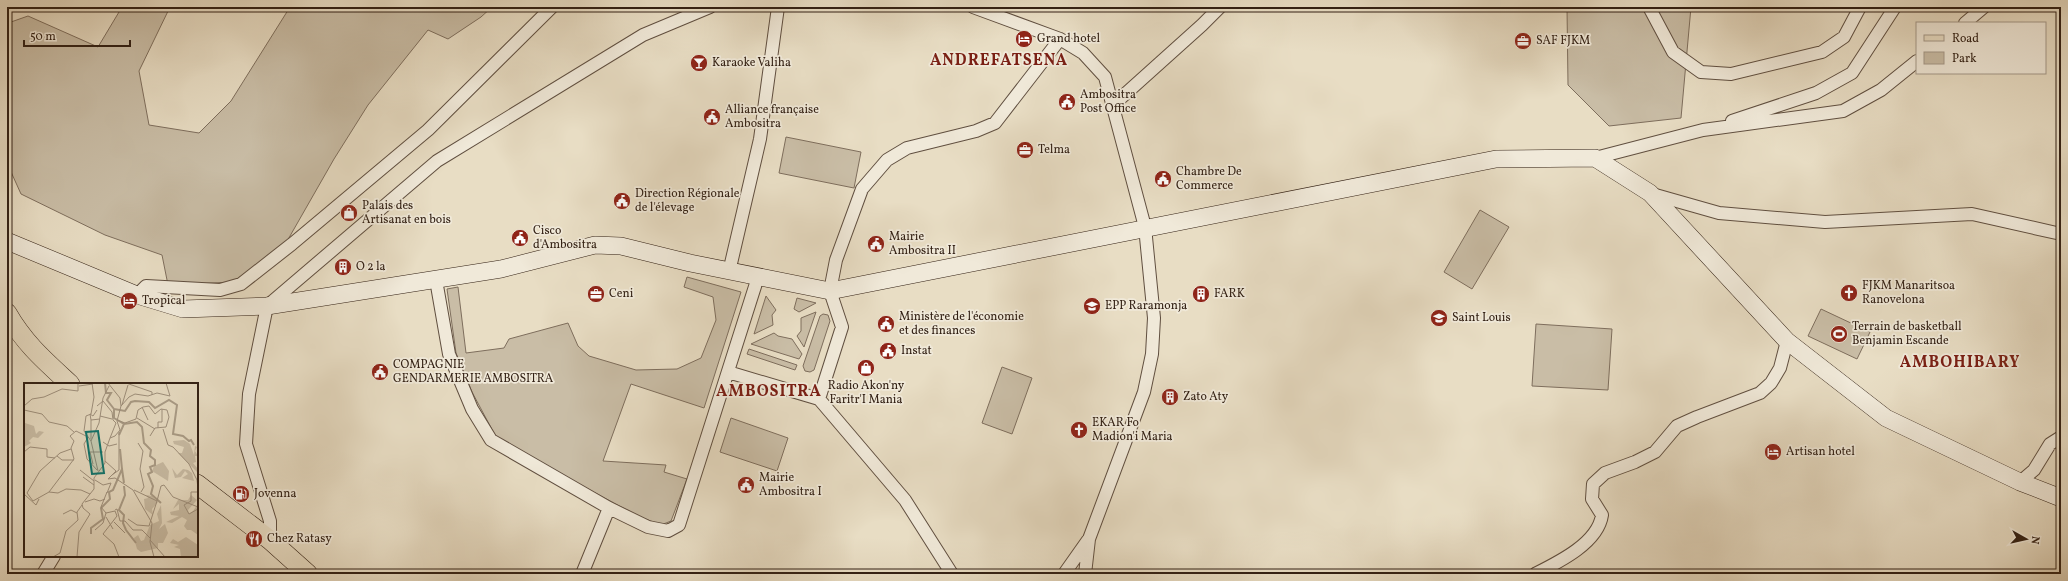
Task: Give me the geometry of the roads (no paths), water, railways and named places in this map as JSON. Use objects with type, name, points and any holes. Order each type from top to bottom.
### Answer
[{"type":"main road","points":[[7,313],[19,334],[69,383]]},
{"type":"main road","points":[[198,485],[270,540],[308,574]]},
{"type":"street","points":[[137,295],[146,286],[220,290],[241,284],[292,244],[428,130],[552,7]]},
{"type":"street","points":[[270,540],[270,521],[246,444],[249,394],[268,306],[437,161],[643,35],[710,7]]},
{"type":"street","points":[[729,272],[760,139],[778,7]]},
{"type":"street","points":[[973,7],[1060,39],[1083,53],[1105,77],[1146,227],[1154,318],[1152,354],[1144,392],[1089,539],[1085,574]]},
{"type":"street","points":[[1113,105],[1220,7]]},
{"type":"street","points":[[1649,7],[1673,52],[1701,72],[1731,74],[1822,52],[1844,37],[1860,7]]},
{"type":"street","points":[[7,241],[137,295],[183,309],[268,306],[436,280],[501,269],[595,245],[621,246],[729,272],[830,292],[1146,227],[1496,159],[1595,158],[1703,130],[1816,92],[1852,73],[1895,7]]},
{"type":"street","points":[[1965,22],[1984,7]]},
{"type":"street","points":[[819,399],[842,327],[830,292],[836,260],[862,189],[887,160],[907,148],[976,131],[995,122],[1060,39]]},
{"type":"street","points":[[1703,130],[1843,111],[1881,90],[1916,62]]},
{"type":"street","points":[[1595,158],[1650,193],[1787,341],[1886,418],[2020,482],[2061,498]]},
{"type":"street","points":[[1650,193],[1719,213],[1825,222],[1972,214],[2061,234]]},
{"type":"street","points":[[436,280],[449,354],[472,409],[491,440],[609,508],[648,527],[668,531],[679,524],[758,278]]},
{"type":"street","points":[[1535,574],[1576,551],[1600,526],[1602,515],[1592,499],[1592,484],[1605,473],[1635,462],[1655,452],[1677,426],[1760,393],[1771,383],[1780,368],[1787,341]]},
{"type":"street","points":[[728,372],[819,399],[904,500],[952,574]]},
{"type":"street","points":[[2020,482],[2034,470],[2050,444],[2061,437]]},
{"type":"street","points":[[582,574],[609,508]]},
{"type":"street","points":[[1064,574],[1089,539]]},
{"type":"street","points":[[43,574],[53,557]]},
{"type":"place","name":"Grand hotel","points":[[1024,39]]},
{"type":"place","name":"SAF FJKM","points":[[1523,41]]},
{"type":"place","name":"Karaoke Valiha","points":[[699,63]]},
{"type":"place","name":"Ambositra Post Office","points":[[1067,102]]},
{"type":"place","name":"Alliance française Ambositra","points":[[712,117]]},
{"type":"place","name":"Telma","points":[[1025,150]]},
{"type":"place","name":"Chambre De Commerce","points":[[1163,179]]},
{"type":"place","name":"Direction Régionale de l'élevage","points":[[622,201]]},
{"type":"place","name":"Palais des Artisanat en bois","points":[[349,213]]},
{"type":"place","name":"Cisco d'Ambositra","points":[[520,238]]},
{"type":"place","name":"Mairie Ambositra II","points":[[876,244]]},
{"type":"place","name":"O 2 la","points":[[343,267]]},
{"type":"place","name":"FJKM Manaritsoa Ranovelona","points":[[1849,293]]},
{"type":"place","name":"Ceni","points":[[596,294]]},
{"type":"place","name":"FARK","points":[[1201,294]]},
{"type":"place","name":"Tropical","points":[[129,301]]},
{"type":"place","name":"EPP Raramonja","points":[[1092,306]]},
{"type":"place","name":"Saint Louis","points":[[1439,318]]},
{"type":"place","name":"Ministère de l'économie et des finances","points":[[886,324]]},
{"type":"place","name":"Terrain de basketball Benjamin Escande","points":[[1839,334]]},
{"type":"place","name":"Instat","points":[[888,351]]},
{"type":"place","name":"Radio Akon'ny Faritr'I Mania","points":[[866,368]]},
{"type":"place","name":"COMPAGNIE GENDARMERIE AMBOSITRA","points":[[380,372]]},
{"type":"place","name":"Zato Aty","points":[[1170,397]]},
{"type":"place","name":"EKAR Fo Madion'i Maria","points":[[1079,430]]},
{"type":"place","name":"Artisan hotel","points":[[1773,452]]},
{"type":"place","name":"Mairie Ambositra I","points":[[746,485]]},
{"type":"place","name":"Jovenna","points":[[241,494]]},
{"type":"place","name":"Chez Ratasy","points":[[254,539]]},
{"type":"district","name":"ANDREFATSENA","points":[[999,61]]},
{"type":"district","name":"AMBOHIBARY","points":[[1960,363]]},
{"type":"district","name":"AMBOSITRA","points":[[769,392]]}]
